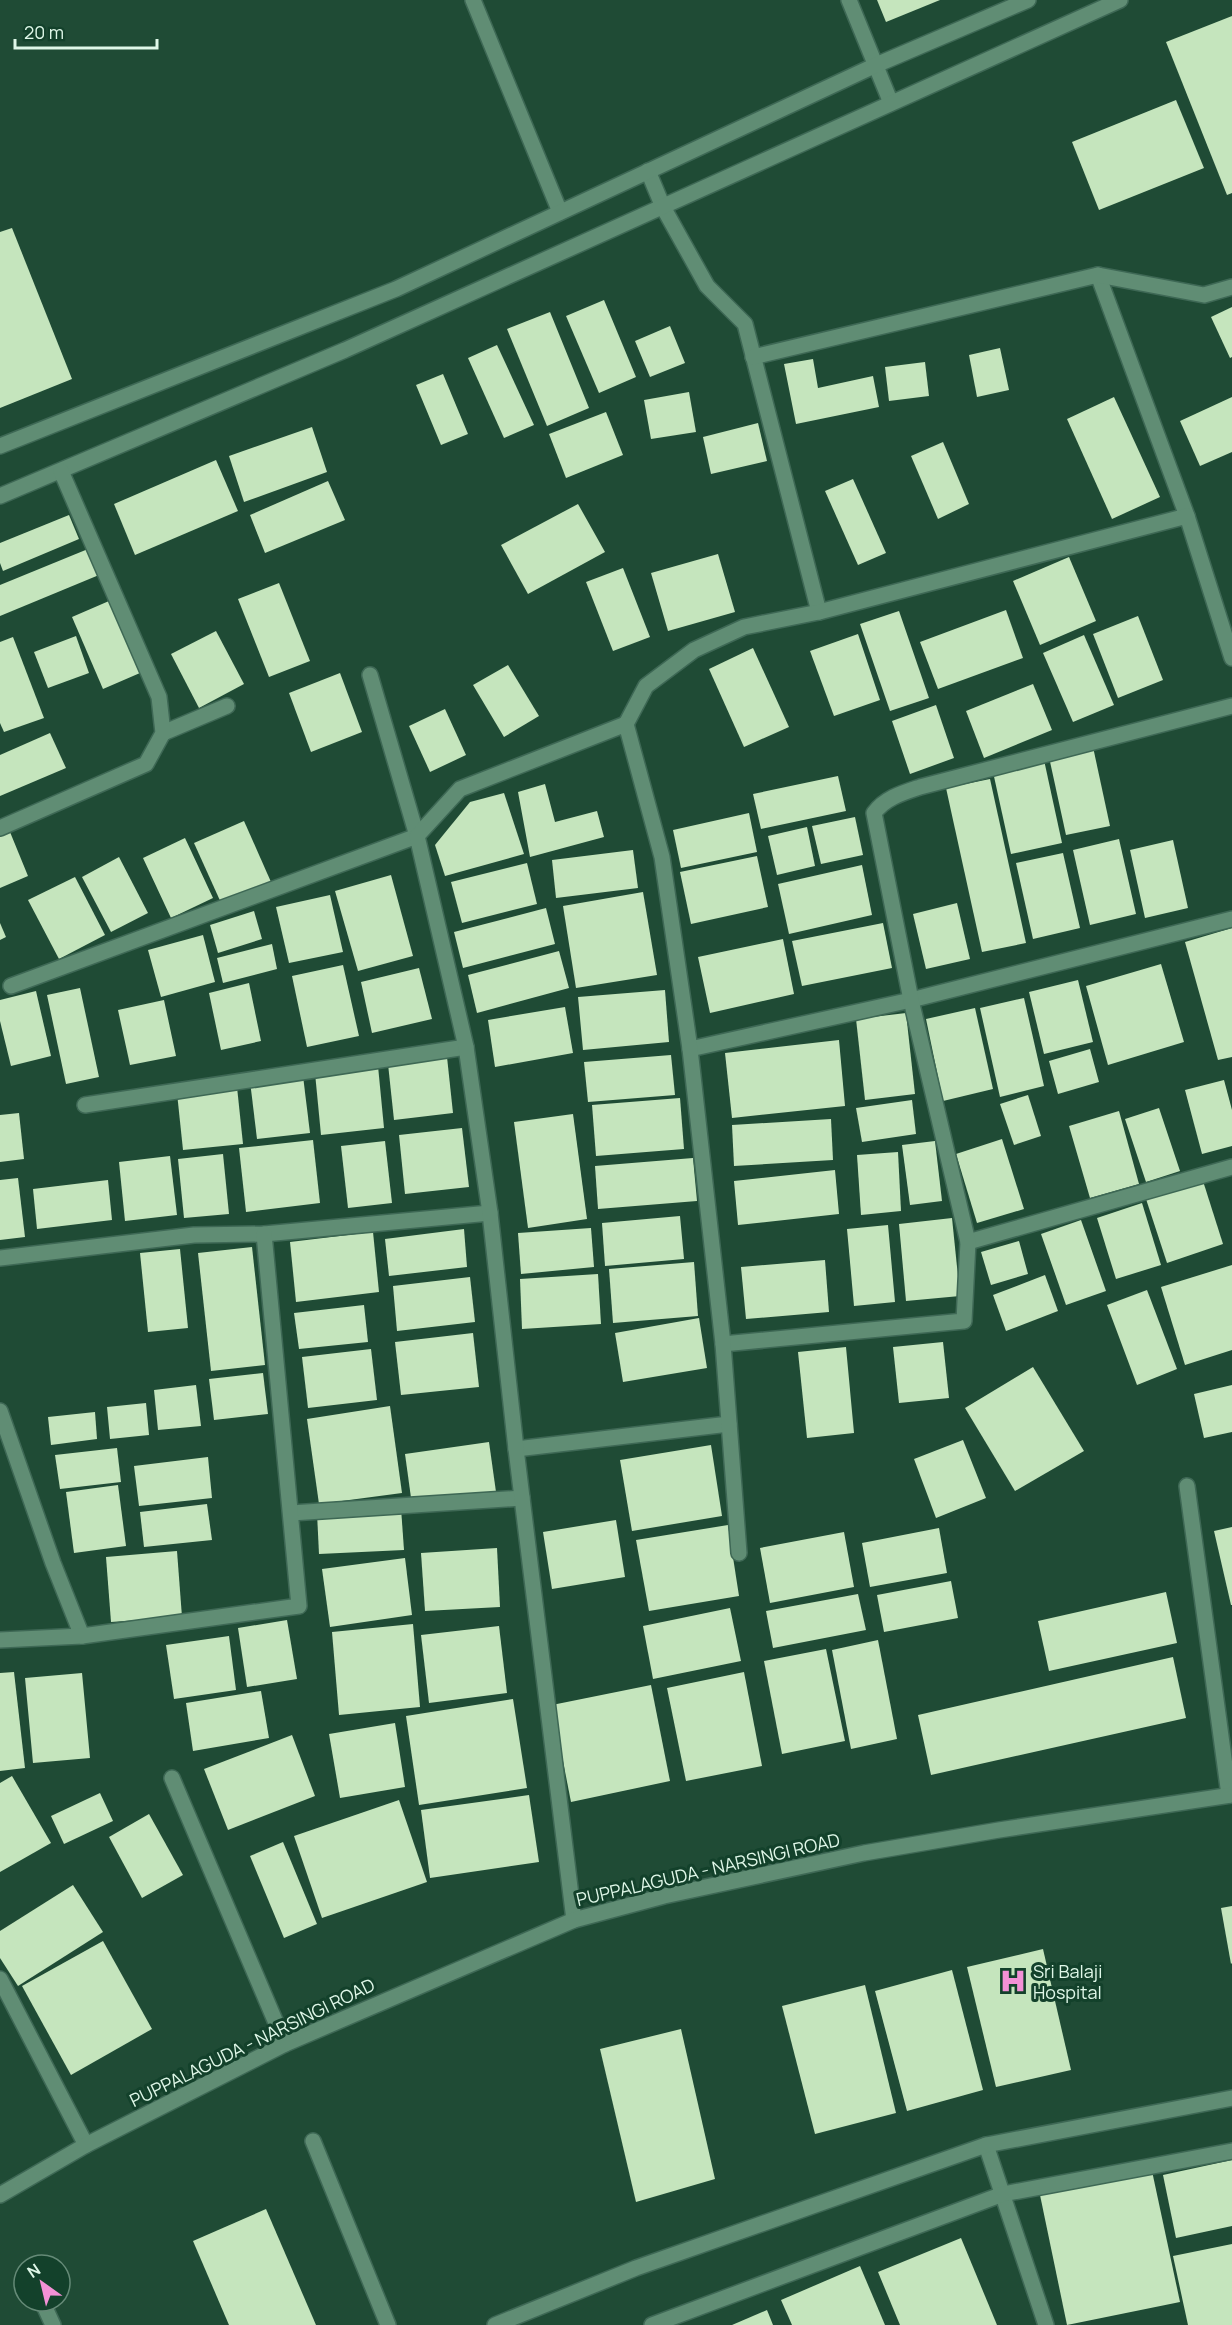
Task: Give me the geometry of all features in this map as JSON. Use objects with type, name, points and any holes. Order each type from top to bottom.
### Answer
[{"type":"street","points":[[473,0],[560,212]]},
{"type":"street","points":[[849,0],[891,103]]},
{"type":"street","points":[[0,446],[396,289],[876,65],[1028,0]]},
{"type":"street","points":[[0,496],[345,350],[1120,0]]},
{"type":"street","points":[[648,171],[663,207],[707,286],[745,324],[819,612]]},
{"type":"street","points":[[753,357],[1098,275],[1204,295],[1232,287]]},
{"type":"street","points":[[1098,275],[1187,516],[1232,658]]},
{"type":"street","points":[[0,828],[146,764],[163,733],[159,697],[61,471]]},
{"type":"street","points":[[10,986],[417,836],[460,789],[626,724],[646,686],[694,650],[744,627],[819,612],[1187,516]]},
{"type":"street","points":[[370,675],[417,836],[466,1047],[490,1213],[516,1449],[574,1920]]},
{"type":"street","points":[[163,733],[227,706]]},
{"type":"street","points":[[723,1344],[964,1322],[968,1242],[911,1000],[874,813],[879,806],[892,797],[920,787],[1232,706]]},
{"type":"street","points":[[626,724],[662,856],[690,1049],[723,1344],[739,1553]]},
{"type":"street","points":[[690,1049],[911,1000],[1232,920]]},
{"type":"street","points":[[84,1105],[466,1047]]},
{"type":"street","points":[[968,1242],[1232,1167]]},
{"type":"street","points":[[0,1258],[194,1235],[264,1234],[490,1213]]},
{"type":"street","points":[[0,1640],[81,1636],[299,1606],[264,1234]]},
{"type":"street","points":[[0,1411],[81,1636]]},
{"type":"street","points":[[516,1449],[729,1424]]},
{"type":"street","points":[[1187,1486],[1230,1795]]},
{"type":"street","points":[[291,1513],[522,1498]]},
{"type":"street","points":[[172,1778],[285,2044]]},
{"type":"street","name":"PUPPALAGUDA - NARSINGI ROAD","points":[[0,2195],[86,2145],[285,2044],[574,1920],[664,1896],[864,1853],[1230,1795]]},
{"type":"street","points":[[0,1979],[86,2145]]},
{"type":"street","points":[[495,2325],[636,2268],[986,2145],[1232,2098]]},
{"type":"street","points":[[313,2141],[387,2325]]},
{"type":"street","points":[[986,2145],[1046,2325]]},
{"type":"street","points":[[652,2325],[1003,2194],[1232,2151]]},
{"type":"building","points":[[877,0],[940,0],[886,22]]},
{"type":"building","points":[[1232,16],[1232,193],[1227,195],[1166,42]]},
{"type":"building","points":[[1176,100],[1204,168],[1099,210],[1072,142]]},
{"type":"building","points":[[12,228],[72,379],[0,408],[0,232]]},
{"type":"building","points":[[604,300],[636,377],[599,393],[566,316]]},
{"type":"building","points":[[1232,307],[1232,357],[1230,358],[1211,317]]},
{"type":"building","points":[[550,312],[589,408],[547,426],[507,329]]},
{"type":"building","points":[[670,326],[685,363],[650,377],[635,341]]},
{"type":"building","points":[[497,345],[534,425],[504,438],[468,358]]},
{"type":"building","points":[[1000,348],[1009,390],[977,397],[969,355]]},
{"type":"building","points":[[813,359],[818,388],[873,376],[879,407],[796,424],[784,364]]},
{"type":"building","points":[[925,362],[929,396],[889,401],[885,367]]},
{"type":"building","points":[[443,374],[468,434],[441,445],[416,385]]},
{"type":"building","points":[[689,392],[696,432],[651,439],[644,400]]},
{"type":"building","points":[[1114,397],[1160,497],[1112,519],[1067,419]]},
{"type":"building","points":[[1232,397],[1232,452],[1200,466],[1180,421]]},
{"type":"building","points":[[606,412],[623,455],[566,478],[549,434]]},
{"type":"building","points":[[758,423],[767,461],[711,474],[703,437]]},
{"type":"building","points":[[312,427],[327,472],[244,502],[229,456]]},
{"type":"building","points":[[943,442],[969,504],[938,519],[911,456]]},
{"type":"building","points":[[216,460],[238,511],[135,555],[114,504]]},
{"type":"building","points":[[853,479],[886,553],[858,565],[825,491]]},
{"type":"building","points":[[328,481],[345,520],[265,553],[250,515]]},
{"type":"building","points":[[578,504],[605,552],[528,594],[501,545]]},
{"type":"building","points":[[69,515],[79,539],[3,571],[0,563],[0,543]]},
{"type":"building","points":[[88,549],[99,575],[0,616],[0,585]]},
{"type":"building","points":[[718,554],[735,612],[668,631],[651,573]]},
{"type":"building","points":[[1069,557],[1096,621],[1040,645],[1013,581]]},
{"type":"building","points":[[623,568],[650,637],[613,651],[586,582]]},
{"type":"building","points":[[279,583],[310,661],[269,677],[238,599]]},
{"type":"building","points":[[109,601],[140,673],[103,689],[72,617]]},
{"type":"building","points":[[1006,610],[1023,658],[938,689],[920,642]]},
{"type":"building","points":[[899,611],[929,698],[890,711],[860,624]]},
{"type":"building","points":[[1138,616],[1163,680],[1118,698],[1093,634]]},
{"type":"building","points":[[216,631],[244,684],[199,708],[171,654]]},
{"type":"building","points":[[858,634],[880,700],[834,716],[810,651]]},
{"type":"building","points":[[1084,635],[1114,705],[1073,722],[1043,653]]},
{"type":"building","points":[[76,636],[89,673],[48,688],[34,652]]},
{"type":"building","points":[[13,637],[44,718],[4,732],[0,723],[0,642]]},
{"type":"building","points":[[753,648],[789,727],[744,747],[709,669]]},
{"type":"building","points":[[508,665],[539,716],[504,737],[473,685]]},
{"type":"building","points":[[340,673],[362,732],[311,752],[289,693]]},
{"type":"building","points":[[1033,684],[1052,730],[984,758],[966,711]]},
{"type":"building","points":[[936,705],[954,758],[910,774],[892,721]]},
{"type":"building","points":[[445,709],[466,755],[430,772],[409,726]]},
{"type":"building","points":[[50,733],[66,768],[0,796],[0,755]]},
{"type":"building","points":[[1093,747],[1110,826],[1066,835],[1049,757]]},
{"type":"building","points":[[1044,760],[1062,843],[1011,854],[993,772]]},
{"type":"building","points":[[838,776],[846,811],[761,829],[753,794]]},
{"type":"building","points":[[990,779],[1026,943],[982,952],[946,788]]},
{"type":"building","points":[[545,784],[555,822],[597,811],[604,837],[530,857],[518,792]]},
{"type":"building","points":[[504,793],[524,854],[445,876],[435,845],[470,802]]},
{"type":"building","points":[[749,813],[757,852],[681,868],[673,830]]},
{"type":"building","points":[[855,817],[863,855],[821,864],[812,826]]},
{"type":"building","points":[[244,821],[271,882],[222,905],[194,843]]},
{"type":"building","points":[[807,827],[815,866],[777,875],[768,836]]},
{"type":"building","points":[[10,832],[28,876],[0,888],[0,837]]},
{"type":"building","points":[[185,838],[213,898],[171,918],[143,858]]},
{"type":"building","points":[[1119,839],[1136,914],[1090,925],[1073,850]]},
{"type":"building","points":[[1173,840],[1188,908],[1145,918],[1130,850]]},
{"type":"building","points":[[633,850],[638,888],[556,898],[552,860]]},
{"type":"building","points":[[1063,853],[1080,928],[1033,939],[1016,863]]},
{"type":"building","points":[[757,856],[768,907],[691,924],[680,872]]},
{"type":"building","points":[[119,857],[148,913],[111,932],[82,877]]},
{"type":"building","points":[[527,863],[537,904],[462,923],[451,882]]},
{"type":"building","points":[[862,865],[872,915],[789,934],[778,884]]},
{"type":"building","points":[[391,875],[413,956],[358,971],[335,891]]},
{"type":"building","points":[[75,877],[105,935],[59,959],[28,900]]},
{"type":"building","points":[[643,892],[657,975],[576,988],[563,906]]},
{"type":"building","points":[[330,895],[343,952],[289,963],[276,907]]},
{"type":"building","points":[[957,903],[970,959],[926,969],[913,914]]},
{"type":"building","points":[[546,908],[555,944],[463,968],[454,932]]},
{"type":"building","points":[[254,911],[262,939],[218,953],[210,925]]},
{"type":"building","points":[[0,923],[6,937],[0,940]]},
{"type":"building","points":[[883,923],[892,968],[802,986],[792,941]]},
{"type":"building","points":[[1232,928],[1232,1057],[1218,1060],[1185,942]]},
{"type":"building","points":[[203,935],[215,982],[161,997],[148,950]]},
{"type":"building","points":[[783,939],[794,994],[710,1013],[698,957]]},
{"type":"building","points":[[272,944],[277,969],[223,983],[217,958]]},
{"type":"building","points":[[559,951],[569,988],[477,1013],[468,975]]},
{"type":"building","points":[[1161,964],[1184,1042],[1108,1065],[1086,986]]},
{"type":"building","points":[[343,965],[359,1036],[307,1047],[292,976]]},
{"type":"building","points":[[419,968],[432,1019],[372,1033],[361,982]]},
{"type":"building","points":[[1078,980],[1093,1042],[1044,1054],[1029,992]]},
{"type":"building","points":[[249,983],[261,1041],[221,1050],[209,993]]},
{"type":"building","points":[[80,988],[99,1077],[66,1084],[47,995]]},
{"type":"building","points":[[665,990],[669,1042],[583,1050],[578,997]]},
{"type":"building","points":[[36,991],[51,1056],[11,1066],[0,1021],[0,1000]]},
{"type":"building","points":[[1024,998],[1044,1086],[1000,1097],[980,1008]]},
{"type":"building","points":[[164,1000],[176,1056],[130,1065],[118,1010]]},
{"type":"building","points":[[565,1007],[573,1053],[495,1067],[488,1020]]},
{"type":"building","points":[[975,1008],[993,1089],[943,1101],[926,1019]]},
{"type":"building","points":[[906,1013],[915,1094],[865,1100],[856,1019]]},
{"type":"building","points":[[839,1040],[845,1106],[732,1118],[725,1053]]},
{"type":"building","points":[[1090,1049],[1099,1082],[1058,1094],[1049,1061]]},
{"type":"building","points":[[671,1055],[675,1095],[588,1102],[584,1062]]},
{"type":"building","points":[[447,1057],[453,1113],[394,1120],[388,1064]]},
{"type":"building","points":[[378,1066],[384,1128],[321,1135],[315,1073]]},
{"type":"building","points":[[303,1076],[310,1133],[257,1139],[250,1081]]},
{"type":"building","points":[[1224,1080],[1232,1110],[1232,1146],[1202,1154],[1185,1090]]},
{"type":"building","points":[[237,1087],[243,1144],[183,1150],[177,1093]]},
{"type":"building","points":[[1028,1095],[1041,1136],[1014,1145],[1000,1104]]},
{"type":"building","points":[[680,1098],[684,1149],[596,1156],[592,1105]]},
{"type":"building","points":[[912,1100],[916,1134],[862,1142],[856,1108]]},
{"type":"building","points":[[1159,1108],[1180,1171],[1146,1182],[1125,1119]]},
{"type":"building","points":[[1119,1111],[1139,1184],[1090,1198],[1069,1126]]},
{"type":"building","points":[[19,1113],[24,1159],[0,1162],[0,1115]]},
{"type":"building","points":[[573,1114],[587,1219],[528,1228],[514,1122]]},
{"type":"building","points":[[831,1119],[833,1160],[734,1166],[732,1125]]},
{"type":"building","points":[[462,1128],[469,1187],[405,1194],[399,1135]]},
{"type":"building","points":[[1002,1139],[1024,1209],[977,1223],[956,1154]]},
{"type":"building","points":[[313,1140],[320,1203],[246,1212],[239,1148]]},
{"type":"building","points":[[385,1141],[392,1203],[348,1208],[341,1146]]},
{"type":"building","points":[[935,1141],[942,1201],[910,1205],[902,1145]]},
{"type":"building","points":[[898,1152],[901,1211],[861,1215],[857,1155]]},
{"type":"building","points":[[223,1154],[229,1214],[184,1218],[178,1159]]},
{"type":"building","points":[[170,1156],[177,1215],[125,1221],[119,1162]]},
{"type":"building","points":[[693,1158],[697,1201],[598,1209],[595,1166]]},
{"type":"building","points":[[835,1170],[839,1214],[738,1225],[734,1181]]},
{"type":"building","points":[[18,1178],[25,1237],[0,1240],[0,1180]]},
{"type":"building","points":[[108,1180],[112,1220],[37,1229],[33,1189]]},
{"type":"building","points":[[1203,1181],[1223,1244],[1167,1263],[1146,1199]]},
{"type":"building","points":[[1142,1203],[1161,1265],[1116,1279],[1097,1218]]},
{"type":"building","points":[[680,1216],[684,1259],[605,1266],[602,1223]]},
{"type":"building","points":[[952,1218],[960,1296],[906,1301],[899,1224]]},
{"type":"building","points":[[1081,1220],[1106,1291],[1066,1305],[1041,1234]]},
{"type":"building","points":[[888,1225],[895,1302],[854,1306],[847,1229]]},
{"type":"building","points":[[591,1228],[594,1267],[521,1274],[518,1233]]},
{"type":"building","points":[[464,1229],[467,1267],[389,1276],[385,1239]]},
{"type":"building","points":[[373,1232],[379,1292],[296,1302],[290,1242]]},
{"type":"building","points":[[1019,1241],[1028,1274],[991,1285],[981,1252]]},
{"type":"building","points":[[252,1247],[265,1365],[211,1371],[198,1253]]},
{"type":"building","points":[[180,1249],[188,1328],[148,1332],[140,1253]]},
{"type":"building","points":[[825,1260],[829,1312],[746,1319],[741,1267]]},
{"type":"building","points":[[694,1262],[698,1316],[613,1323],[609,1269]]},
{"type":"building","points":[[1232,1265],[1232,1350],[1185,1365],[1161,1287]]},
{"type":"building","points":[[598,1274],[601,1324],[522,1329],[520,1279]]},
{"type":"building","points":[[1045,1275],[1058,1311],[1006,1331],[993,1295]]},
{"type":"building","points":[[470,1277],[475,1322],[397,1331],[393,1286]]},
{"type":"building","points":[[1147,1290],[1177,1369],[1137,1385],[1107,1305]]},
{"type":"building","points":[[364,1305],[368,1342],[299,1349],[294,1313]]},
{"type":"building","points":[[699,1318],[707,1368],[623,1382],[615,1333]]},
{"type":"building","points":[[473,1333],[479,1387],[401,1395],[395,1342]]},
{"type":"building","points":[[943,1342],[949,1398],[899,1403],[893,1347]]},
{"type":"building","points":[[846,1347],[854,1433],[807,1438],[798,1352]]},
{"type":"building","points":[[371,1349],[377,1400],[308,1408],[302,1357]]},
{"type":"building","points":[[1033,1367],[1084,1451],[1015,1491],[965,1408]]},
{"type":"building","points":[[263,1373],[268,1414],[214,1420],[209,1379]]},
{"type":"building","points":[[196,1385],[201,1426],[158,1430],[154,1390]]},
{"type":"building","points":[[1232,1385],[1232,1432],[1204,1438],[1194,1394]]},
{"type":"building","points":[[146,1403],[149,1435],[110,1439],[107,1407]]},
{"type":"building","points":[[390,1406],[402,1493],[319,1504],[307,1419]]},
{"type":"building","points":[[95,1412],[97,1439],[51,1445],[48,1417]]},
{"type":"building","points":[[963,1440],[986,1498],[936,1518],[914,1459]]},
{"type":"building","points":[[489,1442],[496,1492],[412,1505],[405,1454]]},
{"type":"building","points":[[711,1445],[722,1516],[632,1531],[620,1460]]},
{"type":"building","points":[[117,1448],[121,1482],[60,1489],[55,1455]]},
{"type":"building","points":[[208,1457],[212,1498],[139,1506],[134,1466]]},
{"type":"building","points":[[118,1485],[126,1546],[74,1553],[66,1492]]},
{"type":"building","points":[[207,1504],[212,1540],[144,1547],[140,1512]]},
{"type":"building","points":[[401,1508],[404,1550],[319,1554],[317,1513]]},
{"type":"building","points":[[616,1520],[625,1577],[552,1589],[543,1532]]},
{"type":"building","points":[[728,1525],[739,1596],[649,1611],[636,1540]]},
{"type":"building","points":[[1232,1527],[1232,1605],[1231,1605],[1214,1531]]},
{"type":"building","points":[[939,1528],[947,1573],[870,1587],[862,1543]]},
{"type":"building","points":[[844,1532],[854,1587],[770,1603],[760,1548]]},
{"type":"building","points":[[497,1548],[500,1607],[425,1611],[421,1553]]},
{"type":"building","points":[[177,1551],[182,1617],[111,1622],[106,1557]]},
{"type":"building","points":[[405,1558],[412,1615],[330,1627],[322,1569]]},
{"type":"building","points":[[951,1581],[958,1618],[884,1632],[877,1595]]},
{"type":"building","points":[[1166,1592],[1177,1643],[1049,1671],[1038,1621]]},
{"type":"building","points":[[858,1594],[866,1630],[773,1648],[766,1611]]},
{"type":"building","points":[[730,1608],[741,1661],[653,1679],[643,1626]]},
{"type":"building","points":[[287,1620],[297,1679],[247,1687],[238,1628]]},
{"type":"building","points":[[413,1624],[420,1707],[339,1715],[332,1632]]},
{"type":"building","points":[[499,1626],[507,1693],[429,1703],[421,1635]]},
{"type":"building","points":[[229,1636],[236,1690],[174,1699],[166,1645]]},
{"type":"building","points":[[878,1640],[897,1739],[851,1749],[832,1650]]},
{"type":"building","points":[[826,1649],[845,1741],[782,1754],[764,1661]]},
{"type":"building","points":[[1173,1657],[1186,1718],[931,1775],[918,1715]]},
{"type":"building","points":[[14,1672],[25,1768],[0,1771],[0,1673]]},
{"type":"building","points":[[744,1672],[762,1766],[686,1781],[667,1688]]},
{"type":"building","points":[[82,1673],[90,1758],[33,1763],[25,1678]]},
{"type":"building","points":[[651,1685],[670,1781],[571,1802],[552,1705]]},
{"type":"building","points":[[261,1691],[269,1738],[193,1751],[186,1703]]},
{"type":"building","points":[[513,1699],[527,1788],[419,1805],[406,1716]]},
{"type":"building","points":[[395,1723],[405,1787],[340,1798],[329,1734]]},
{"type":"building","points":[[292,1735],[315,1796],[228,1830],[204,1769]]},
{"type":"building","points":[[12,1776],[51,1843],[0,1872],[0,1783]]},
{"type":"building","points":[[100,1793],[113,1821],[64,1844],[51,1816]]},
{"type":"building","points":[[529,1795],[539,1862],[430,1878],[421,1810]]},
{"type":"building","points":[[399,1800],[427,1882],[322,1918],[294,1836]]},
{"type":"building","points":[[149,1814],[183,1875],[142,1898],[109,1837]]},
{"type":"building","points":[[283,1842],[317,1924],[284,1938],[250,1856]]},
{"type":"building","points":[[73,1885],[103,1932],[18,1986],[0,1958],[0,1931]]},
{"type":"building","points":[[1232,1906],[1232,1963],[1231,1964],[1221,1908]]},
{"type":"building","points":[[103,1941],[152,2029],[71,2075],[22,1986]]},
{"type":"building","points":[[1043,1949],[1071,2070],[996,2087],[967,1967]]},
{"type":"building","points":[[952,1970],[983,2090],[907,2111],[875,1991]]},
{"type":"building","points":[[865,1985],[896,2113],[815,2134],[782,2006]]},
{"type":"building","points":[[681,2029],[715,2179],[636,2202],[600,2049]]},
{"type":"building","points":[[1232,2160],[1232,2226],[1176,2238],[1163,2175]]},
{"type":"building","points":[[1152,2171],[1180,2302],[1067,2325],[1040,2195]]},
{"type":"building","points":[[266,2209],[316,2325],[229,2325],[193,2241]]},
{"type":"building","points":[[961,2238],[997,2325],[900,2325],[878,2272]]},
{"type":"building","points":[[1232,2244],[1232,2325],[1188,2325],[1173,2256]]},
{"type":"building","points":[[860,2266],[885,2325],[792,2325],[781,2300]]},
{"type":"building","points":[[767,2310],[773,2325],[732,2325]]},
{"type":"place","name":"Sri Balaji Hospital","points":[[1013,1981]]}]
